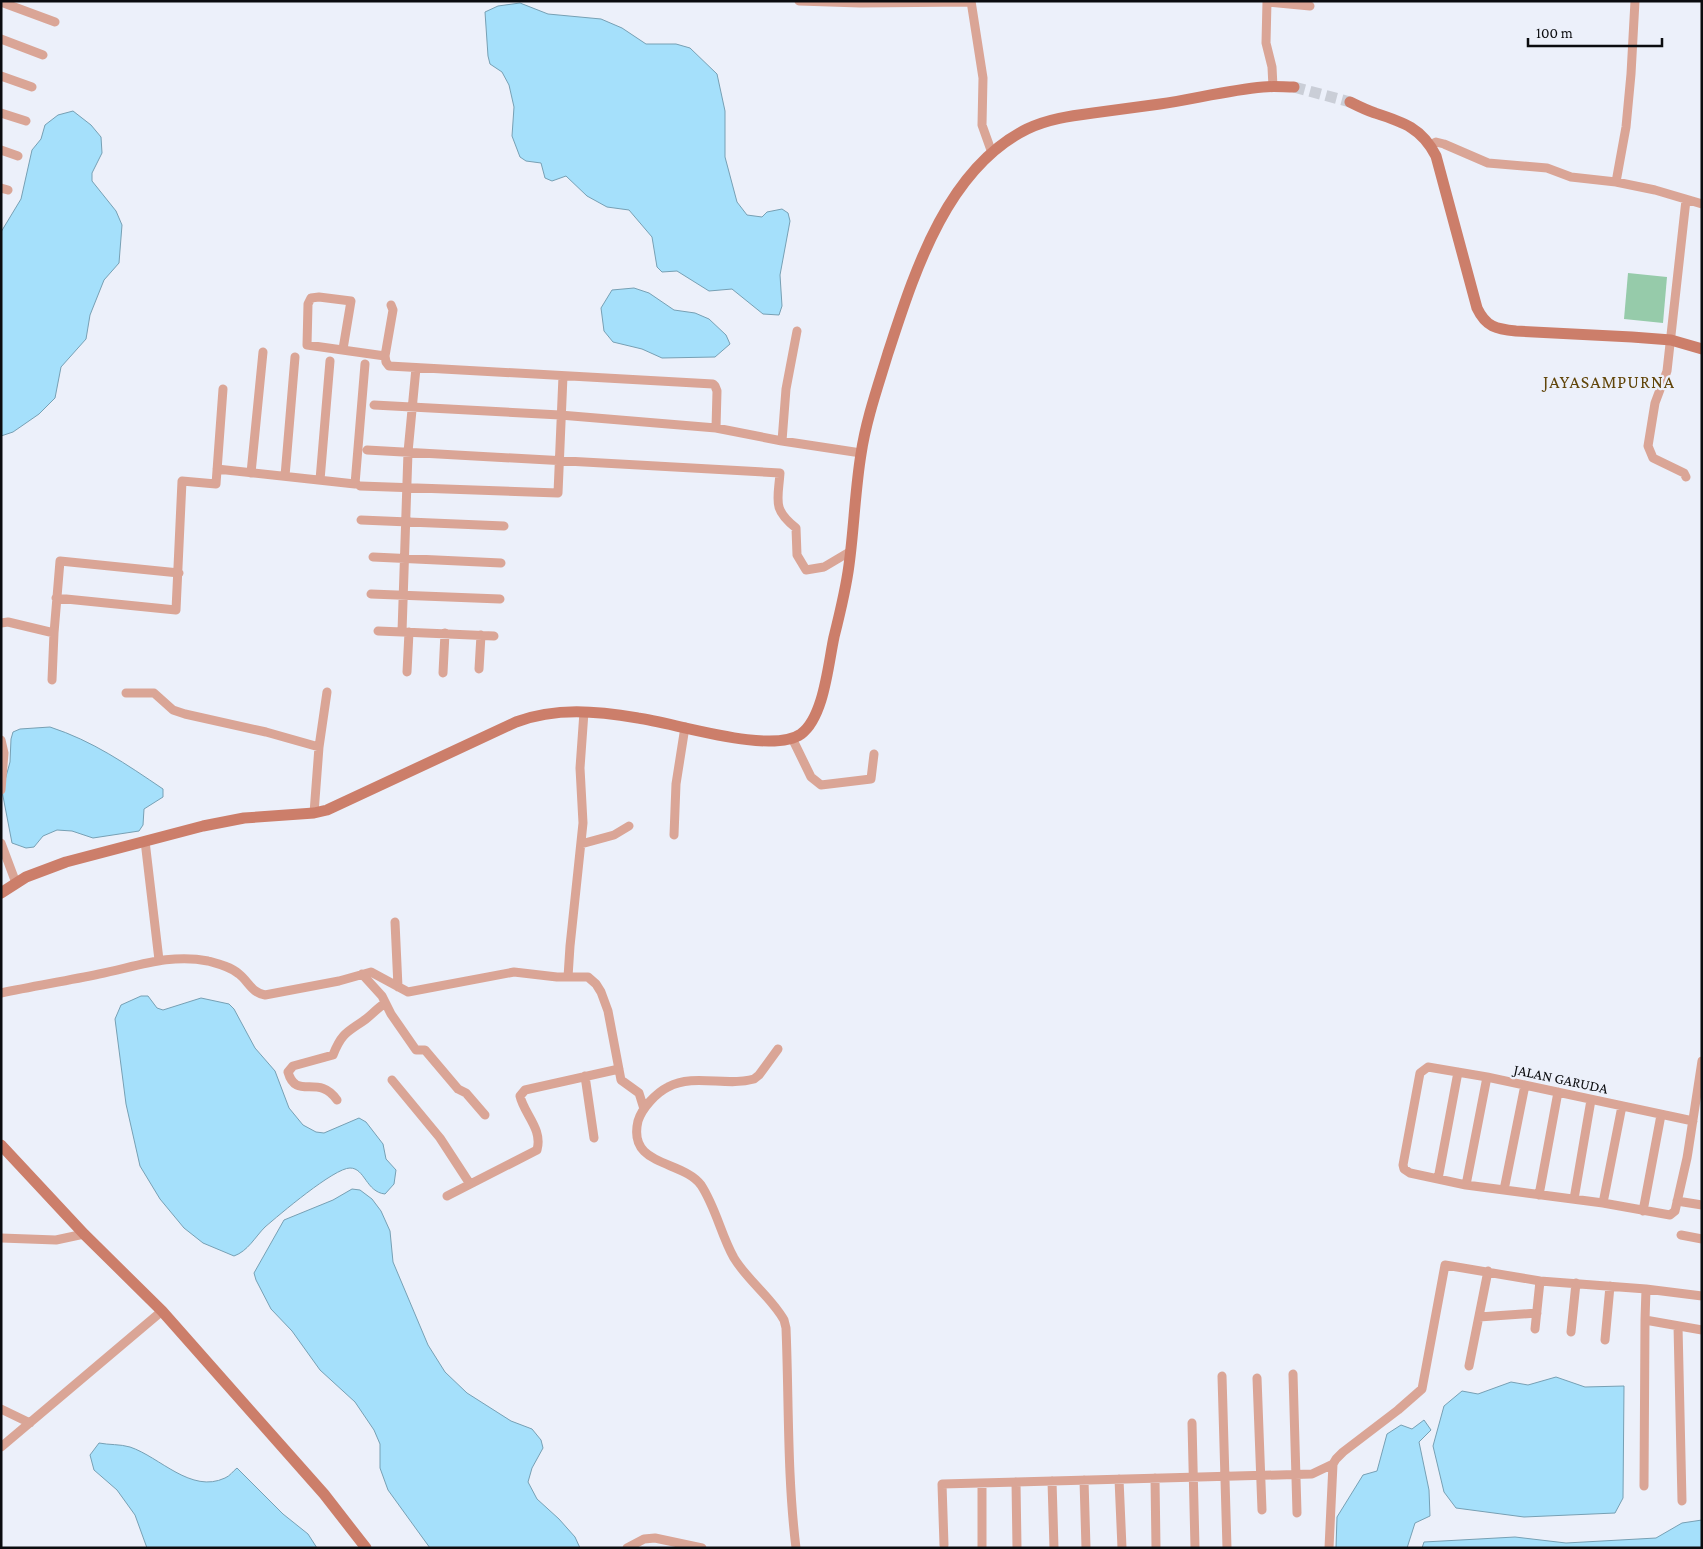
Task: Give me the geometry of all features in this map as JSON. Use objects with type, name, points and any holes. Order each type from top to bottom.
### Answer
[{"type":"street","points":[[799,1],[860,3],[971,2],[983,78],[982,125],[992,153]]},
{"type":"street","points":[[1616,182],[1626,127],[1635,1]]},
{"type":"street","points":[[1,2],[55,22]]},
{"type":"street","points":[[1272,87],[1272,67],[1266,43],[1267,2],[1310,6]]},
{"type":"street","points":[[1,39],[43,55]]},
{"type":"street","points":[[1,76],[32,87]]},
{"type":"street","points":[[1,892],[26,877],[66,862],[203,826],[230,820],[314,813],[333,807],[531,716],[544,713],[584,712],[642,718],[754,740],[774,741],[792,738],[809,727],[818,711],[844,600],[861,453],[875,395],[903,309],[927,245],[956,195],[992,153],[1012,137],[1039,123],[1224,92],[1272,87],[1294,87]]},
{"type":"street","points":[[1350,102],[1405,123],[1430,145],[1436,156],[1474,300],[1481,317],[1487,323],[1504,330],[1632,336],[1671,340],[1702,349]]},
{"type":"street","points":[[1,113],[26,121]]},
{"type":"street","points":[[1430,145],[1436,142],[1444,144],[1488,162],[1547,168],[1571,177],[1616,182],[1655,190],[1702,204]]},
{"type":"street","points":[[1,150],[18,156]]},
{"type":"street","points":[[1686,200],[1667,371],[1655,403],[1648,446],[1653,458],[1684,473],[1686,477]]},
{"type":"street","points":[[343,349],[352,301],[319,297],[311,298],[308,304],[307,344],[385,356]]},
{"type":"street","points":[[391,305],[393,310],[385,356],[389,366],[713,384],[717,391],[716,428]]},
{"type":"street","points":[[782,441],[786,389],[796,331]]},
{"type":"street","points":[[251,472],[264,352]]},
{"type":"street","points":[[284,476],[296,357]]},
{"type":"street","points":[[320,480],[330,360]]},
{"type":"street","points":[[217,469],[355,484],[365,364]]},
{"type":"street","points":[[408,672],[404,595],[408,452],[416,368]]},
{"type":"street","points":[[360,486],[558,493],[563,376]]},
{"type":"street","points":[[56,598],[176,610],[182,481],[216,484],[223,389]]},
{"type":"street","points":[[374,405],[560,415],[716,428],[782,441],[861,453]]},
{"type":"street","points":[[366,450],[780,473],[778,506],[785,520],[796,528],[797,555],[806,570],[824,567],[850,551]]},
{"type":"street","points":[[361,520],[504,526]]},
{"type":"street","points":[[373,557],[501,563]]},
{"type":"street","points":[[52,680],[56,598],[60,561],[179,573]]},
{"type":"street","points":[[371,594],[500,599]]},
{"type":"street","points":[[1,623],[8,622],[54,633]]},
{"type":"street","points":[[378,630],[494,636]]},
{"type":"street","points":[[443,673],[445,634]]},
{"type":"street","points":[[480,669],[481,635]]},
{"type":"street","points":[[314,813],[319,747],[327,692]]},
{"type":"street","points":[[126,693],[154,693],[173,710],[179,712],[266,732],[319,747]]},
{"type":"street","points":[[568,977],[581,844],[583,806],[580,768],[584,712]]},
{"type":"street","points":[[674,835],[676,784],[685,727]]},
{"type":"street","points":[[792,738],[811,777],[821,785],[871,779],[874,754]]},
{"type":"street","points":[[1,740],[4,753],[1,790]]},
{"type":"street","points":[[581,844],[614,835],[629,826]]},
{"type":"street","points":[[145,841],[159,960]]},
{"type":"street","points":[[1,843],[16,883]]},
{"type":"street","points":[[395,922],[398,986]]},
{"type":"street","points":[[1,993],[159,960],[193,959],[232,969],[241,975],[256,992],[265,995],[339,981],[371,972],[408,992],[514,972],[556,977],[588,977],[601,992],[608,1011],[621,1080],[640,1093],[644,1109]]},
{"type":"street","points":[[362,974],[382,996],[416,1050],[426,1050],[458,1089],[466,1094],[485,1115]]},
{"type":"street","points":[[337,1100],[332,1092],[324,1087],[298,1087],[290,1080],[288,1072],[293,1066],[333,1055],[342,1036],[385,1003]]},
{"type":"street","points":[[778,1049],[754,1079],[714,1082],[697,1080],[681,1082],[667,1087],[644,1109],[639,1118],[637,1128],[638,1139],[642,1148],[650,1157],[692,1176],[701,1186],[734,1257],[784,1320],[788,1374],[790,1501],[796,1548]]},
{"type":"street","points":[[1458,1072],[1438,1179],[1466,1185],[1603,1203],[1670,1215],[1675,1211],[1687,1158],[1700,1083],[1702,1060]]},
{"type":"street","name":"JALAN GARUDA","points":[[1438,1179],[1410,1173],[1404,1169],[1403,1165],[1420,1073],[1428,1067],[1487,1077],[1693,1121]]},
{"type":"street","points":[[448,1196],[537,1150],[536,1128],[521,1100],[522,1092],[529,1088],[619,1069]]},
{"type":"street","points":[[585,1076],[594,1138]]},
{"type":"street","points":[[1466,1185],[1487,1077]]},
{"type":"street","points":[[392,1080],[440,1138],[470,1184]]},
{"type":"street","points":[[1504,1190],[1525,1085]]},
{"type":"street","points":[[1539,1194],[1558,1092]]},
{"type":"street","points":[[1574,1199],[1591,1100]]},
{"type":"street","points":[[1603,1203],[1622,1106]]},
{"type":"street","points":[[1643,1211],[1661,1115]]},
{"type":"street","points":[[1,1145],[84,1234],[162,1311],[324,1494],[366,1548]]},
{"type":"street","points":[[1677,1200],[1702,1205]]},
{"type":"street","points":[[1,1238],[56,1240],[84,1234]]},
{"type":"street","points":[[1681,1235],[1702,1239]]},
{"type":"street","points":[[1329,1548],[1328,1533],[1333,1468],[1336,1459],[1422,1389],[1445,1265],[1540,1280],[1702,1296]]},
{"type":"street","points":[[1469,1366],[1488,1271]]},
{"type":"street","points":[[1535,1329],[1540,1280]]},
{"type":"street","points":[[1571,1332],[1576,1283]]},
{"type":"street","points":[[1605,1340],[1610,1286]]},
{"type":"street","points":[[1644,1486],[1646,1289]]},
{"type":"street","points":[[1,1447],[162,1311]]},
{"type":"street","points":[[1479,1317],[1537,1314]]},
{"type":"street","points":[[1645,1320],[1702,1330]]},
{"type":"street","points":[[1678,1326],[1682,1501]]},
{"type":"street","points":[[1293,1374],[1297,1514]]},
{"type":"street","points":[[1222,1376],[1226,1476],[1226,1548]]},
{"type":"street","points":[[1257,1378],[1262,1510]]},
{"type":"street","points":[[1,1409],[30,1423]]},
{"type":"street","points":[[1192,1423],[1195,1548]]},
{"type":"street","points":[[944,1545],[942,1484],[1312,1474],[1333,1468]]},
{"type":"street","points":[[1155,1478],[1156,1548]]},
{"type":"street","points":[[1119,1479],[1122,1548]]},
{"type":"street","points":[[1084,1480],[1086,1548]]},
{"type":"street","points":[[1052,1481],[1054,1548]]},
{"type":"street","points":[[1016,1482],[1017,1548]]},
{"type":"street","points":[[982,1483],[982,1548]]},
{"type":"street","points":[[627,1548],[644,1539],[655,1538],[702,1548]]},
{"type":"green space","points":[[1628,273],[1667,277],[1663,323],[1624,319]]},
{"type":"water","points":[[520,3],[548,14],[601,19],[622,28],[646,44],[676,44],[690,48],[717,74],[725,111],[725,157],[737,202],[747,215],[762,217],[767,212],[782,209],[788,213],[790,221],[780,275],[782,306],[779,315],[763,314],[732,289],[709,291],[677,271],[662,272],[657,267],[652,237],[629,210],[607,207],[587,196],[566,176],[552,181],[545,178],[541,163],[526,161],[520,157],[512,136],[514,107],[509,85],[502,72],[490,64],[488,56],[485,12],[498,6]]},
{"type":"water","points":[[73,111],[91,125],[101,137],[102,153],[92,173],[92,181],[116,211],[122,225],[119,263],[104,280],[90,315],[86,339],[61,367],[55,398],[39,414],[13,432],[1,436],[1,232],[21,199],[32,150],[41,139],[45,125],[58,115]]},
{"type":"water","points":[[634,288],[649,293],[674,310],[695,313],[709,319],[726,335],[730,344],[715,357],[662,358],[642,349],[613,342],[604,331],[601,308],[612,290]]},
{"type":"water","points":[[50,727],[95,746],[163,789],[163,797],[144,809],[143,825],[139,831],[93,838],[72,831],[57,830],[43,836],[34,847],[26,848],[12,843],[2,791],[10,762],[13,732],[20,729]]},
{"type":"water","points":[[141,996],[148,996],[157,1008],[163,1010],[201,998],[229,1004],[234,1009],[255,1048],[275,1071],[289,1108],[303,1125],[316,1132],[324,1133],[359,1118],[366,1122],[383,1144],[386,1159],[396,1170],[394,1184],[385,1194],[374,1189],[355,1169],[342,1170],[294,1203],[265,1227],[239,1254],[234,1256],[203,1243],[184,1228],[160,1199],[140,1166],[126,1104],[115,1019],[121,1005]]},
{"type":"water","points":[[352,1189],[360,1190],[372,1199],[381,1211],[390,1231],[393,1262],[428,1345],[445,1372],[467,1393],[511,1421],[532,1429],[541,1440],[543,1448],[532,1468],[528,1482],[537,1499],[575,1537],[580,1548],[430,1548],[388,1490],[380,1468],[380,1444],[374,1430],[355,1402],[320,1370],[292,1331],[271,1309],[254,1273],[284,1220],[333,1200]]},
{"type":"water","points":[[1556,1377],[1585,1387],[1624,1386],[1623,1498],[1615,1513],[1524,1517],[1456,1508],[1444,1492],[1433,1446],[1444,1406],[1462,1391],[1478,1394],[1511,1382],[1528,1385]]},
{"type":"water","points":[[1424,1420],[1431,1430],[1419,1442],[1429,1490],[1430,1516],[1415,1523],[1407,1548],[1336,1548],[1337,1517],[1363,1475],[1377,1471],[1387,1434],[1401,1425],[1412,1429]]},
{"type":"water","points":[[99,1443],[130,1447],[188,1478],[200,1481],[212,1482],[225,1478],[237,1468],[283,1514],[308,1534],[317,1548],[147,1548],[135,1515],[117,1490],[94,1470],[90,1455]]},
{"type":"water","points":[[1702,1520],[1702,1548],[1422,1548],[1424,1542],[1515,1537],[1566,1543],[1656,1538],[1682,1523]]},
{"type":"tunnel","points":[[1294,87],[1350,102]]},
{"type":"district","name":"JAYASAMPURNA","points":[[1609,382]]}]
